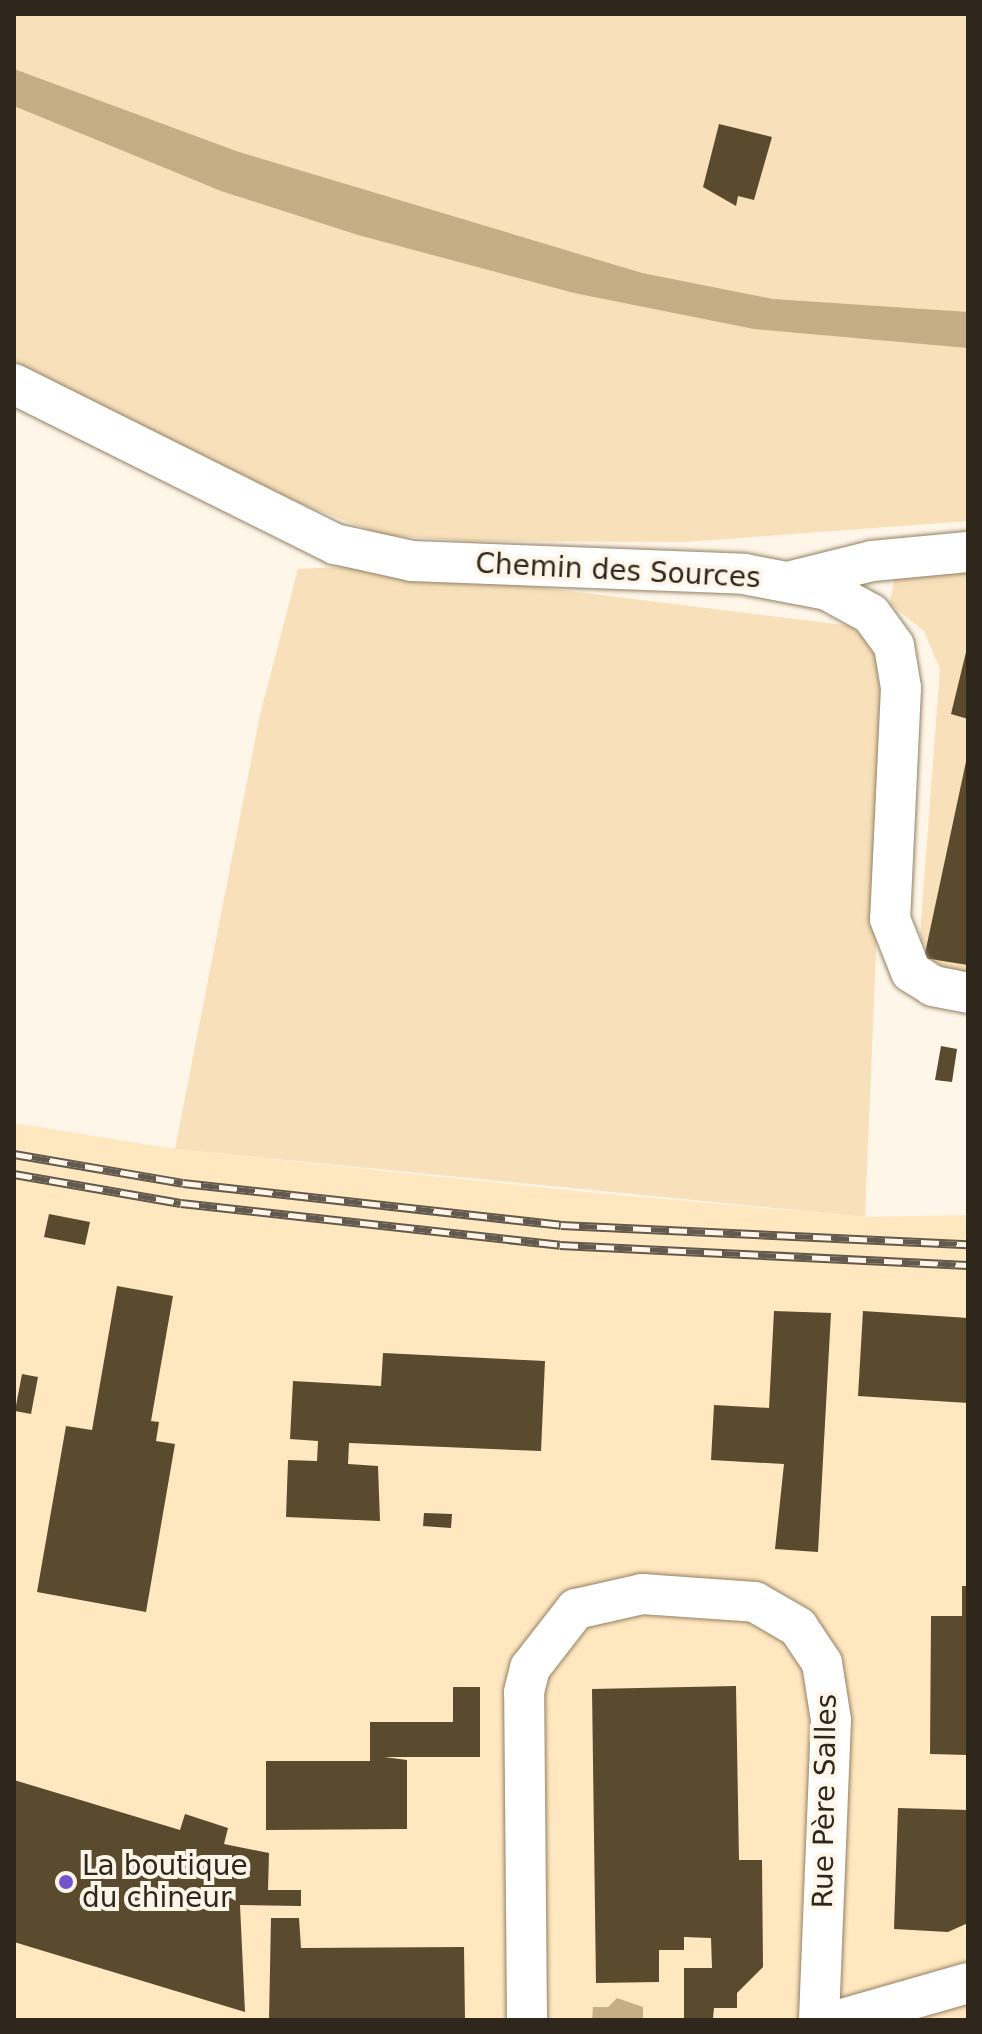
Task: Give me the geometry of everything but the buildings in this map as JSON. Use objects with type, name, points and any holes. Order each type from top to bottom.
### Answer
[{"type":"street","name":"Chemin des Sources","points":[[14,384],[335,544],[412,561],[788,581],[827,590],[871,614],[894,646],[901,688],[890,919],[911,972],[933,986],[968,993]]},
{"type":"street","points":[[788,581],[872,561],[968,552]]},
{"type":"street","name":"Rue Père Salles","points":[[527,2020],[524,1692],[530,1668],[576,1609],[642,1594],[755,1602],[798,1627],[822,1663],[831,1720],[819,2020]]},
{"type":"street","points":[[839,2020],[968,1983]]},
{"type":"shaded area","points":[[14,14],[968,14],[968,521],[686,542],[469,541],[383,535],[232,478],[14,361]]},
{"type":"shaded area","points":[[14,69],[239,152],[642,273],[773,299],[968,312],[968,348],[754,329],[574,293],[358,235],[221,191],[14,106]]},
{"type":"shaded area","points":[[968,564],[968,981],[941,976],[920,936],[940,669],[924,631],[890,604],[896,568]]},
{"type":"shaded area","points":[[366,566],[851,626],[876,650],[887,687],[865,1217],[175,1149],[260,715],[298,569]]},
{"type":"shaded area","points":[[14,1123],[175,1149],[597,1193],[865,1217],[968,1215],[968,2020],[14,2020]]},
{"type":"shaded area","points":[[617,1998],[643,2007],[643,2020],[592,2020],[593,2007],[608,2007]]},
{"type":"railway","points":[[14,1154],[183,1183],[561,1225],[968,1244]]},
{"type":"railway","points":[[14,1174],[181,1203],[560,1245],[968,1265]]},
{"type":"place","name":"La boutique du chineur","points":[[66,1882]]}]
